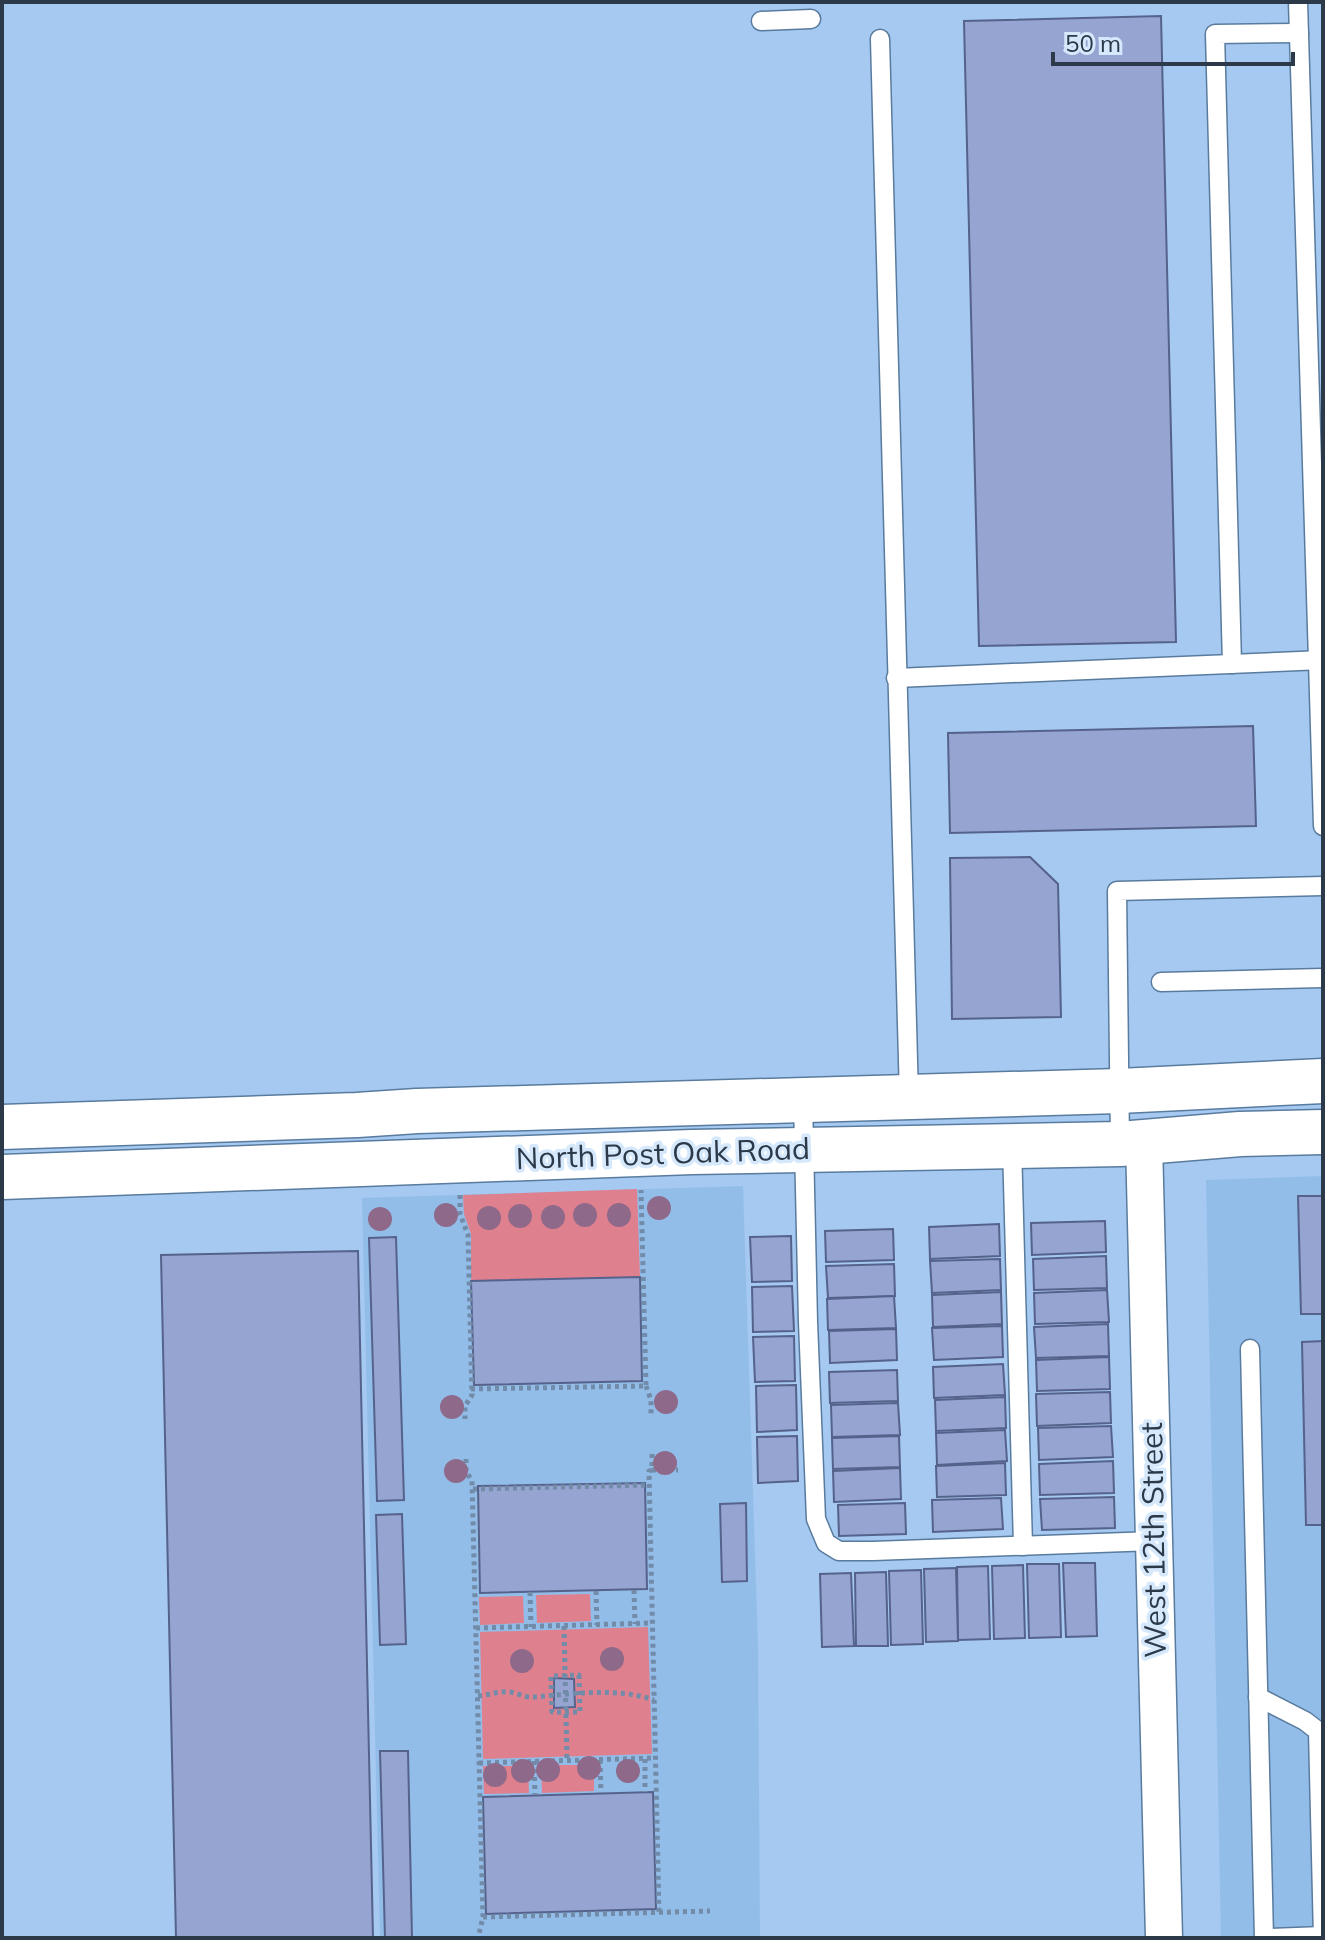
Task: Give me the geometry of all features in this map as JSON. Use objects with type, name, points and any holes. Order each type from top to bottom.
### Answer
[{"type":"main road","name":"North Post Oak Road","points":[[2,1127],[417,1111],[1119,1091],[1323,1081]]},
{"type":"main road","name":"North Post Oak Road","points":[[2,1177],[431,1160],[1132,1143],[1240,1134],[1323,1132]]},
{"type":"street","name":"West 12th Street","points":[[1132,1143],[1154,1541],[1164,1938]]},
{"type":"lane","points":[[1298,2],[1321,660],[1323,826]]},
{"type":"lane","points":[[761,21],[811,19]]},
{"type":"lane","points":[[1232,664],[1215,34],[1299,33]]},
{"type":"lane","points":[[880,39],[909,1097]]},
{"type":"lane","points":[[896,678],[1321,660]]},
{"type":"lane","points":[[1132,1143],[1119,1091],[1117,891],[1323,886]]},
{"type":"lane","points":[[1161,982],[1323,978]]},
{"type":"lane","points":[[803,1100],[816,1519],[826,1543],[839,1551],[873,1551],[1154,1541]]},
{"type":"lane","points":[[1012,1146],[1023,1546]]},
{"type":"lane","points":[[1250,1349],[1264,1938]]},
{"type":"lane","points":[[1258,1697],[1318,1731],[1323,1937],[1270,1938]]},
{"type":"path","points":[[641,1183],[646,1386],[651,1400],[651,1415]]},
{"type":"path","points":[[459,1190],[460,1214],[468,1235],[472,1395],[465,1406],[465,1419]]},
{"type":"path","points":[[471,1389],[646,1386]]},
{"type":"path","points":[[652,1454],[649,1485],[659,1913]]},
{"type":"path","points":[[466,1459],[466,1471],[473,1489],[483,1917],[478,1938]]},
{"type":"path","points":[[652,1470],[678,1470]]},
{"type":"path","points":[[473,1489],[649,1485]]},
{"type":"path","points":[[634,1590],[635,1624]]},
{"type":"path","points":[[596,1591],[597,1625]]},
{"type":"path","points":[[530,1592],[531,1627]]},
{"type":"path","points":[[476,1628],[652,1623]]},
{"type":"path","points":[[564,1626],[567,1760]]},
{"type":"path","points":[[579,1675],[580,1712],[552,1712],[551,1676],[565,1676],[579,1675]]},
{"type":"path","points":[[478,1696],[506,1691],[532,1697],[627,1693],[654,1700]]},
{"type":"path","points":[[479,1763],[655,1758]]},
{"type":"path","points":[[645,1759],[645,1792]]},
{"type":"path","points":[[600,1760],[601,1793]]},
{"type":"path","points":[[534,1761],[535,1795]]},
{"type":"path","points":[[483,1917],[710,1911]]},
{"type":"shaded area","points":[[1323,1176],[1323,1938],[1221,1938],[1206,1180]]},
{"type":"shaded area","points":[[743,1186],[758,1646],[760,1938],[380,1938],[362,1198]]},
{"type":"shaded area","points":[[637,1189],[640,1277],[471,1281],[471,1234],[464,1214],[463,1195]]},
{"type":"shaded area","points":[[590,1594],[591,1621],[537,1623],[536,1595]]},
{"type":"shaded area","points":[[523,1596],[524,1623],[480,1625],[479,1597]]},
{"type":"shaded area","points":[[648,1627],[652,1754],[483,1759],[480,1632]]},
{"type":"shaded area","points":[[541,1765],[594,1765],[594,1791],[542,1793]]},
{"type":"shaded area","points":[[483,1766],[528,1766],[529,1793],[484,1794]]},
{"type":"building","points":[[1161,16],[1176,642],[979,646],[964,21]]},
{"type":"building","points":[[1253,726],[1256,826],[950,833],[948,733]]},
{"type":"building","points":[[1030,857],[1058,884],[1061,1017],[952,1019],[950,858]]},
{"type":"building","points":[[1298,1196],[1323,1196],[1323,1314],[1301,1314]]},
{"type":"building","points":[[1105,1221],[1106,1252],[1032,1255],[1031,1223]]},
{"type":"building","points":[[999,1224],[1000,1256],[930,1259],[929,1227]]},
{"type":"building","points":[[893,1229],[894,1260],[826,1262],[825,1231]]},
{"type":"building","points":[[791,1236],[792,1281],[752,1282],[750,1237]]},
{"type":"building","points":[[396,1237],[404,1500],[377,1501],[369,1238]]},
{"type":"building","points":[[358,1251],[373,1938],[176,1938],[161,1255]]},
{"type":"building","points":[[1106,1256],[1107,1288],[1034,1290],[1033,1259]]},
{"type":"building","points":[[1000,1259],[1001,1290],[932,1293],[930,1261]]},
{"type":"building","points":[[894,1264],[895,1296],[828,1298],[826,1266]]},
{"type":"building","points":[[640,1277],[642,1381],[474,1385],[471,1281]]},
{"type":"building","points":[[792,1286],[794,1331],[753,1332],[752,1287]]},
{"type":"building","points":[[1107,1290],[1109,1322],[1035,1324],[1034,1293]]},
{"type":"building","points":[[1001,1292],[1002,1324],[933,1327],[932,1295]]},
{"type":"building","points":[[894,1296],[896,1328],[828,1330],[827,1299]]},
{"type":"building","points":[[1108,1324],[1109,1356],[1036,1358],[1034,1327]]},
{"type":"building","points":[[1002,1326],[1003,1357],[934,1360],[932,1328]]},
{"type":"building","points":[[896,1329],[897,1360],[830,1363],[829,1331]]},
{"type":"building","points":[[794,1336],[795,1381],[755,1382],[753,1337]]},
{"type":"building","points":[[1323,1341],[1323,1525],[1306,1525],[1302,1342]]},
{"type":"building","points":[[1109,1357],[1110,1389],[1037,1391],[1036,1360]]},
{"type":"building","points":[[1003,1364],[1005,1395],[934,1398],[933,1367]]},
{"type":"building","points":[[897,1370],[898,1401],[830,1403],[829,1372]]},
{"type":"building","points":[[796,1385],[797,1430],[757,1432],[756,1386]]},
{"type":"building","points":[[1110,1392],[1111,1423],[1037,1426],[1036,1394]]},
{"type":"building","points":[[1005,1397],[1006,1428],[936,1431],[935,1400]]},
{"type":"building","points":[[898,1403],[900,1435],[832,1437],[831,1405]]},
{"type":"building","points":[[1111,1426],[1113,1457],[1039,1460],[1038,1428]]},
{"type":"building","points":[[1005,1430],[1007,1461],[937,1465],[936,1433]]},
{"type":"building","points":[[797,1436],[798,1481],[758,1483],[757,1437]]},
{"type":"building","points":[[899,1436],[900,1467],[833,1469],[832,1438]]},
{"type":"building","points":[[1113,1461],[1114,1493],[1040,1495],[1039,1464]]},
{"type":"building","points":[[1005,1463],[1006,1495],[937,1497],[936,1466]]},
{"type":"building","points":[[900,1468],[901,1499],[834,1502],[833,1471]]},
{"type":"building","points":[[645,1483],[647,1589],[480,1593],[478,1486]]},
{"type":"building","points":[[1114,1497],[1115,1528],[1042,1530],[1040,1499]]},
{"type":"building","points":[[1001,1498],[1003,1529],[933,1532],[932,1500]]},
{"type":"building","points":[[746,1503],[747,1581],[722,1582],[720,1504]]},
{"type":"building","points":[[905,1503],[906,1534],[839,1536],[838,1505]]},
{"type":"building","points":[[402,1514],[406,1644],[380,1645],[376,1515]]},
{"type":"building","points":[[1063,1563],[1095,1563],[1097,1636],[1066,1637]]},
{"type":"building","points":[[1027,1564],[1059,1564],[1061,1637],[1029,1638]]},
{"type":"building","points":[[1023,1565],[1025,1638],[994,1639],[992,1566]]},
{"type":"building","points":[[988,1566],[990,1639],[958,1640],[957,1567]]},
{"type":"building","points":[[956,1568],[958,1641],[926,1642],[924,1569]]},
{"type":"building","points":[[921,1570],[923,1644],[891,1645],[889,1571]]},
{"type":"building","points":[[886,1572],[888,1646],[856,1646],[855,1573]]},
{"type":"building","points":[[851,1573],[854,1646],[822,1647],[820,1574]]},
{"type":"building","points":[[554,1678],[574,1679],[575,1707],[554,1708]]},
{"type":"building","points":[[380,1751],[408,1751],[412,1938],[385,1938]]},
{"type":"building","points":[[653,1792],[656,1909],[486,1914],[483,1797]]}]
